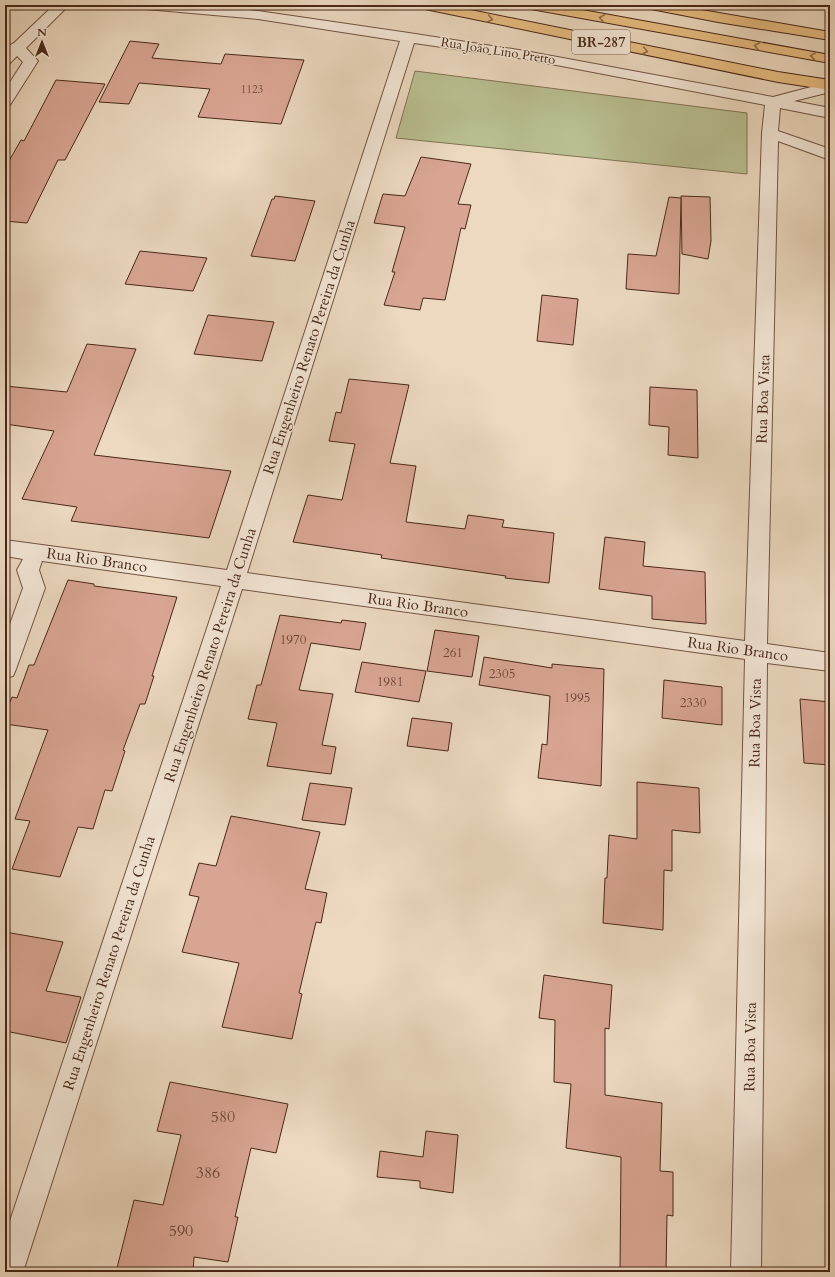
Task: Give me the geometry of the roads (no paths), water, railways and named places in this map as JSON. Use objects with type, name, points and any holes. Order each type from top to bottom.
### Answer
[{"type":"highway","name":"BR-287","points":[[425,5],[778,77],[830,86]]},
{"type":"highway","name":"BR-287","points":[[531,5],[830,59]]},
{"type":"highway","points":[[651,5],[830,36]]},
{"type":"street","points":[[5,60],[16,47],[62,5]]},
{"type":"street","name":"Rua João Lino Pretto","points":[[146,5],[258,15],[540,57],[773,102],[830,86]]},
{"type":"street","name":"Rua João Lino Pretto","points":[[220,5],[258,15]]},
{"type":"street","name":"Rua Engenheiro Renato Pereira da Cunha","points":[[8,1272],[235,579],[409,37]]},
{"type":"street","points":[[5,102],[31,61],[16,47]]},
{"type":"street","points":[[773,102],[830,113]]},
{"type":"street","name":"Rua Boa Vista","points":[[746,1272],[756,652],[770,133],[773,102]]},
{"type":"street","points":[[770,133],[830,155]]},
{"type":"street","name":"Rua Rio Branco","points":[[5,548],[830,662]]},
{"type":"street","points":[[5,669],[34,588],[28,570],[36,552]]}]
